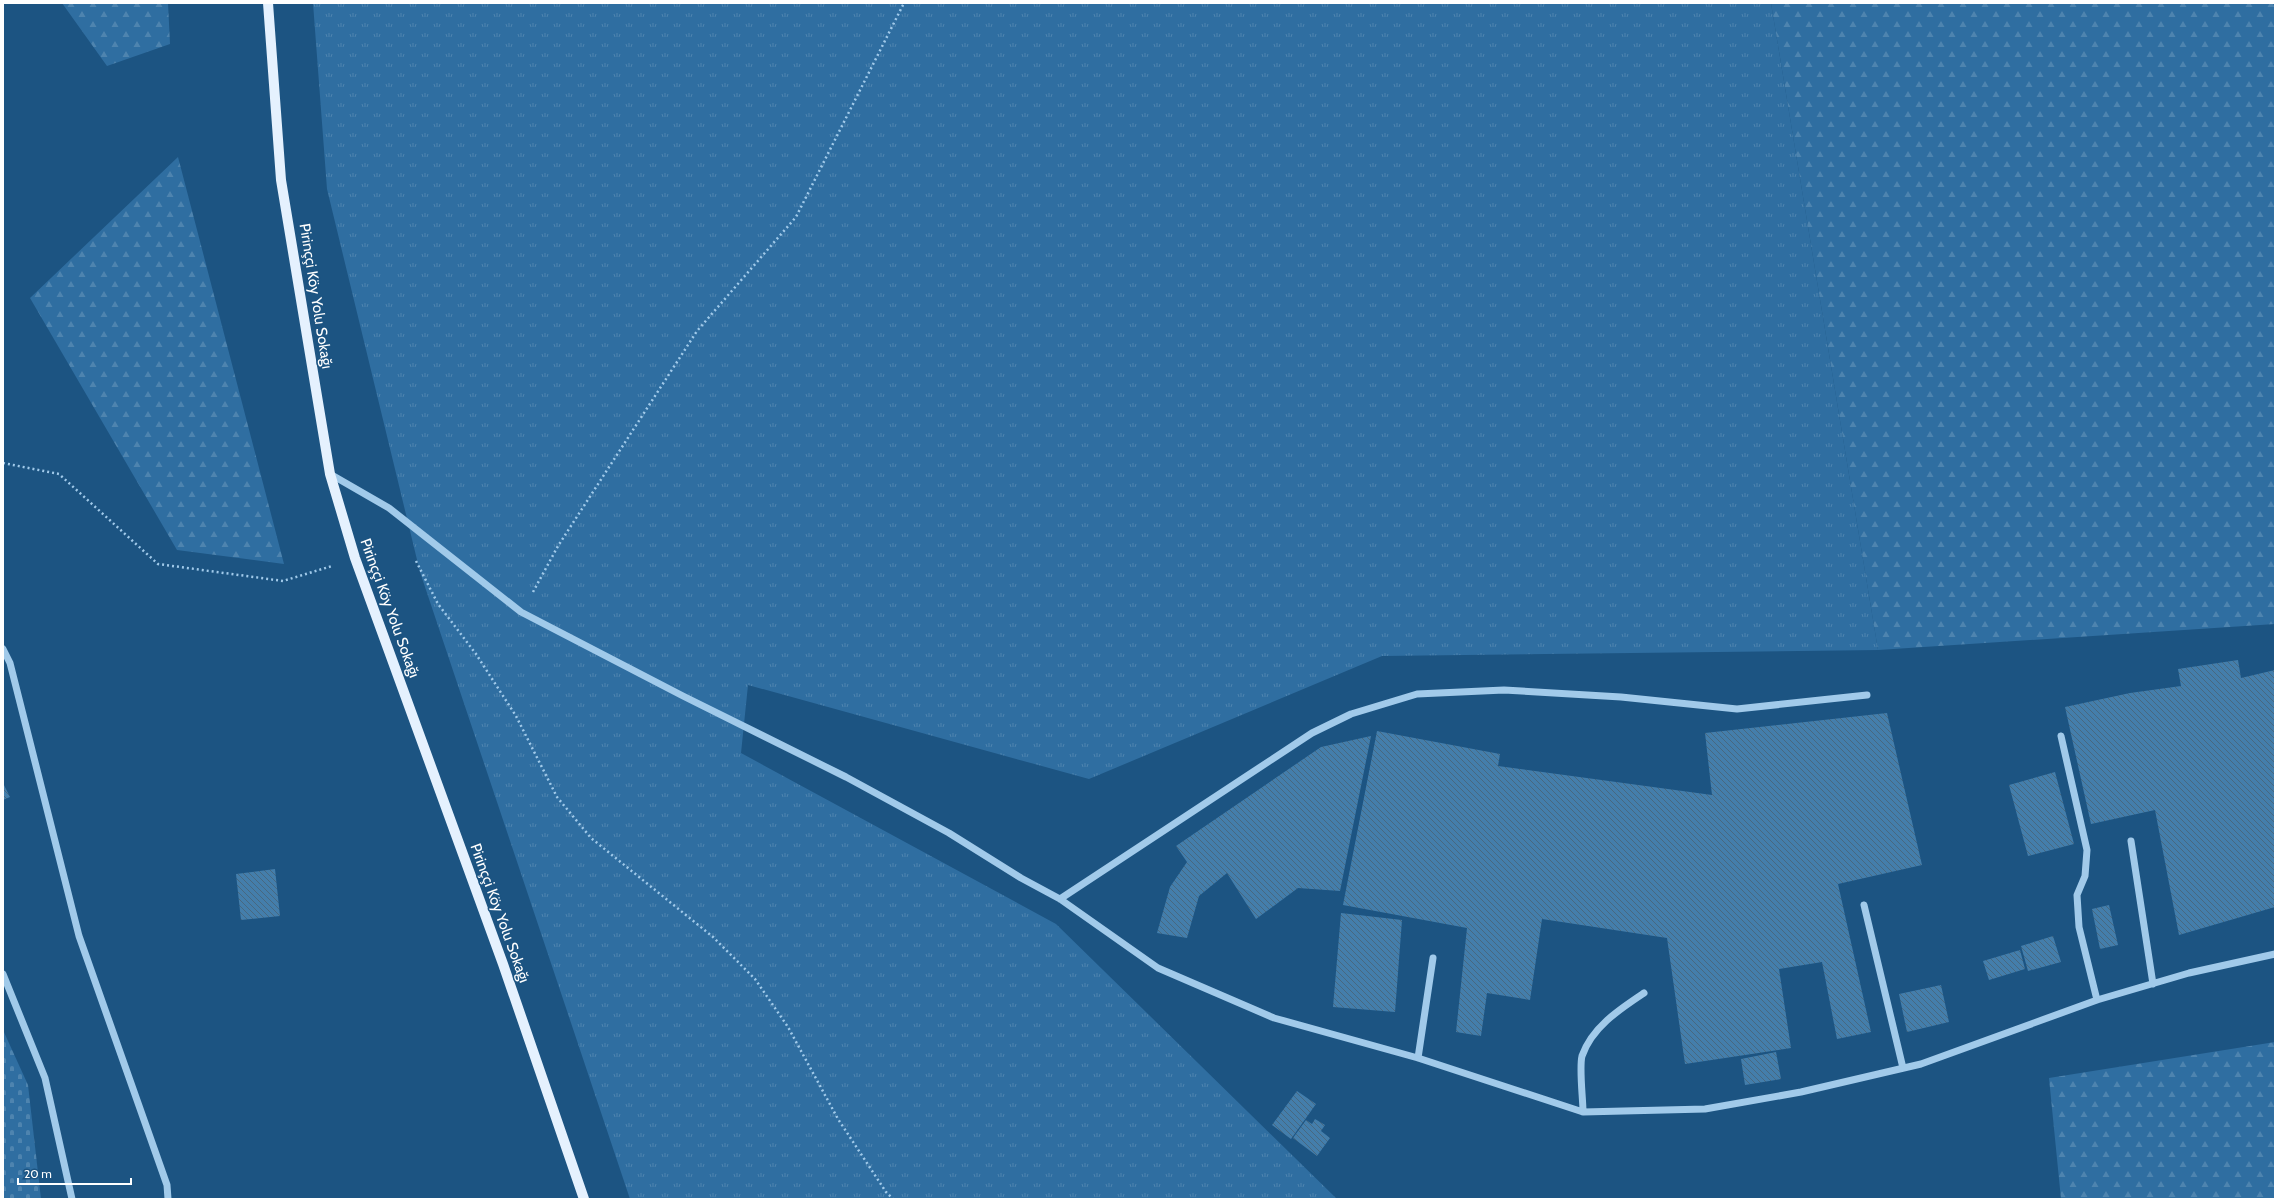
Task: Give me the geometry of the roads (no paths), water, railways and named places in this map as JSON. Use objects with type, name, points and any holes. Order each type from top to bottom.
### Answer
[{"type":"main road","name":"Pirinççi Köy Yolu Sokağı","points":[[268,3],[281,180],[330,474],[355,558],[503,964],[584,1199]]},
{"type":"lane","points":[[330,474],[389,508],[521,612],[683,696],[846,777],[948,833],[1021,878],[1060,899],[1158,968],[1274,1018],[1418,1058],[1583,1112],[1705,1109],[1801,1092],[1921,1064],[2097,1000],[2189,973],[2275,954]]},
{"type":"lane","points":[[3,649],[12,671],[79,936],[167,1185],[168,1199]]},
{"type":"lane","points":[[1060,899],[1312,733],[1351,714],[1417,694],[1504,690],[1621,697],[1737,710],[1867,695]]},
{"type":"lane","points":[[2061,736],[2087,850],[2085,876],[2077,895],[2079,928],[2097,1000]]},
{"type":"lane","points":[[2131,841],[2153,984]]},
{"type":"lane","points":[[1864,904],[1903,1068]]},
{"type":"lane","points":[[1418,1058],[1434,958]]},
{"type":"lane","points":[[3,974],[45,1078],[72,1199]]},
{"type":"lane","points":[[1583,1112],[1582,1058],[1590,1040],[1604,1022],[1644,992]]}]
